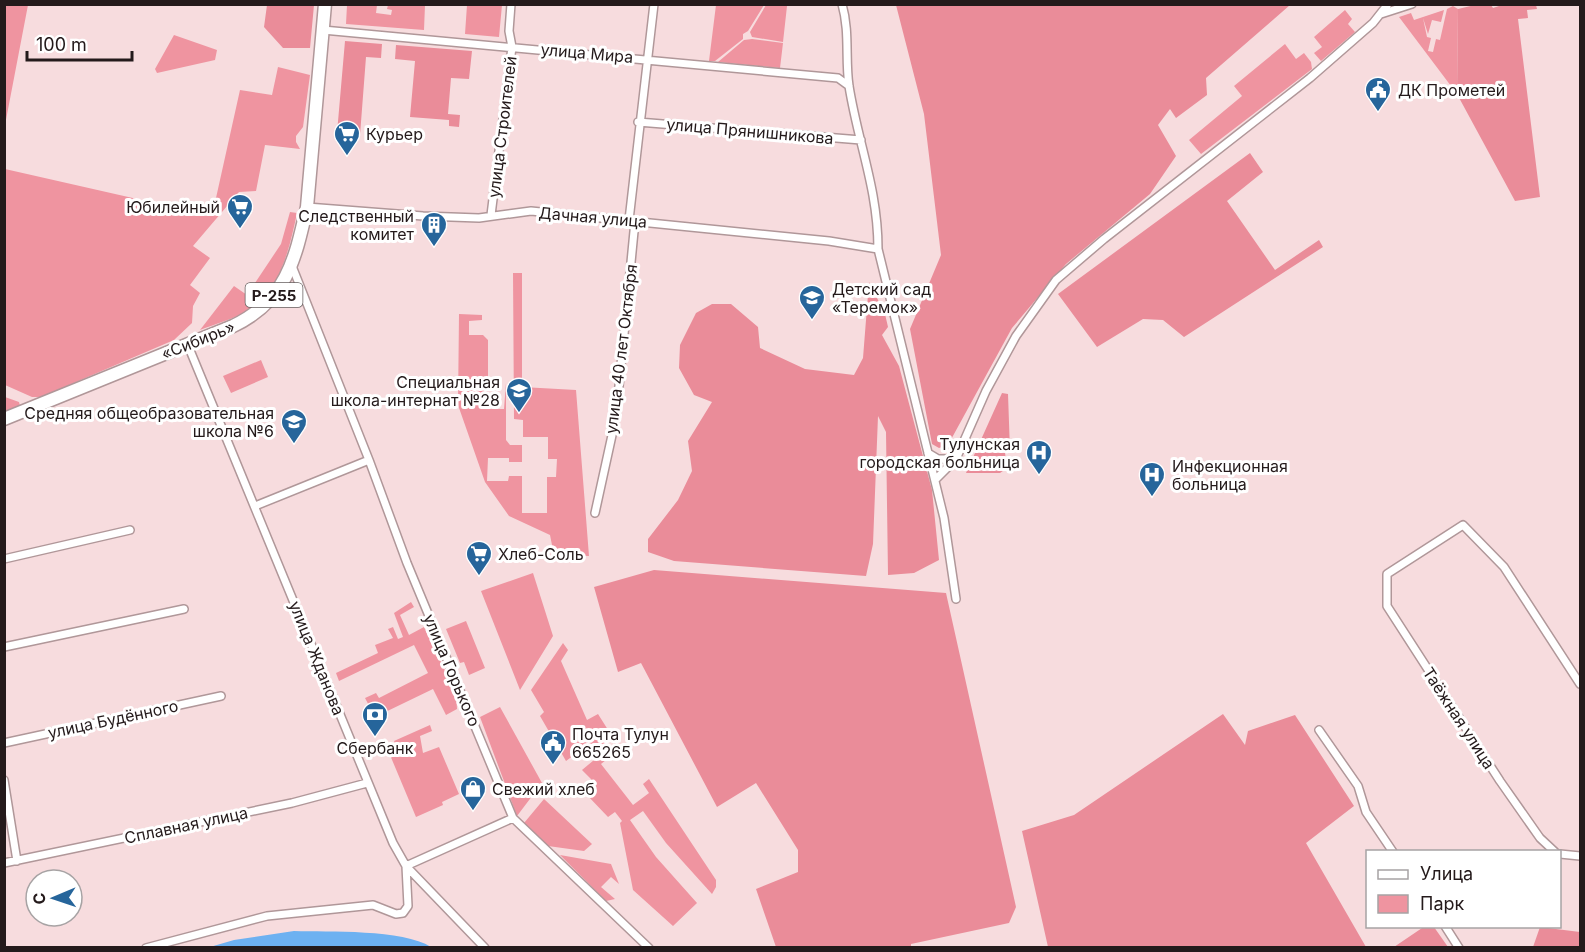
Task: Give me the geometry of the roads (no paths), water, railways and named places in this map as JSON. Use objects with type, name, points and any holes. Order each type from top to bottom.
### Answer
[{"type":"highway","name":"«Сибирь»","points":[[4,419],[233,326],[259,311],[276,292],[292,266],[307,207],[325,4]]},
{"type":"street","name":"улица Строителей","points":[[491,214],[512,47],[509,31],[512,4]]},
{"type":"street","name":"улица 40 лет Октября","points":[[595,513],[616,417],[638,122],[654,4]]},
{"type":"street","points":[[842,4],[847,22],[849,86],[876,206],[878,249],[944,518],[956,599]]},
{"type":"street","points":[[935,480],[956,459],[986,391],[1016,336],[1056,280],[1104,239],[1310,78],[1381,14],[1388,4]]},
{"type":"street","points":[[1381,14],[1412,4]]},
{"type":"street","name":"улица Мира","points":[[323,30],[646,58],[838,78],[849,86]]},
{"type":"street","name":"улица Прянишникова","points":[[638,122],[861,140]]},
{"type":"street","name":"Дачная улица","points":[[307,207],[479,218],[491,214],[531,211],[632,220],[878,249]]},
{"type":"street","name":"улица Горького","points":[[292,266],[407,563],[513,818],[648,948]]},
{"type":"street","name":"улица Жданова","points":[[187,343],[393,843],[406,866],[485,948]]},
{"type":"street","points":[[928,453],[938,459],[956,459]]},
{"type":"street","points":[[255,506],[369,460]]},
{"type":"street","name":"Таёжная улица","points":[[1550,850],[1500,782],[1387,606],[1387,574],[1463,525],[1504,567],[1581,684]]},
{"type":"street","points":[[4,560],[130,530]]},
{"type":"street","points":[[4,647],[184,609]]},
{"type":"street","name":"улица Будённого","points":[[4,743],[220,696]]},
{"type":"street","points":[[1319,730],[1358,786],[1365,812],[1392,850]]},
{"type":"street","points":[[4,780],[17,861]]},
{"type":"street","name":"Сплавная улица","points":[[4,863],[292,803],[367,783]]},
{"type":"street","points":[[146,948],[267,916],[373,905],[396,914],[403,913],[408,906],[406,866],[513,818]]},
{"type":"street","points":[[1561,854],[1581,856]]},
{"type":"street","points":[[1446,928],[1459,948]]},
{"type":"water","points":[[294,931],[384,934],[418,941],[431,947],[210,947],[234,940]]},
{"type":"place","name":"ДК Прометей","points":[[1378,113]]},
{"type":"place","name":"Курьер","points":[[347,157]]},
{"type":"place","name":"Юбилейный","points":[[240,230]]},
{"type":"place","name":"Следственный комитет","points":[[434,248]]},
{"type":"place","name":"Детский сад «Теремок»","points":[[812,321]]},
{"type":"place","name":"Специальная школа-интернат №28","points":[[519,414]]},
{"type":"place","name":"Средняя общеобразовательная школа №6","points":[[294,445]]},
{"type":"place","name":"Тулунская городская больница","points":[[1039,476]]},
{"type":"place","name":"Инфекционная больница","points":[[1152,498]]},
{"type":"place","name":"Хлеб-Соль","points":[[479,577]]},
{"type":"place","name":"Сбербанк","points":[[375,738]]},
{"type":"place","name":"Почта Тулун 665265","points":[[553,766]]},
{"type":"place","name":"Свежий хлеб","points":[[473,812]]}]
